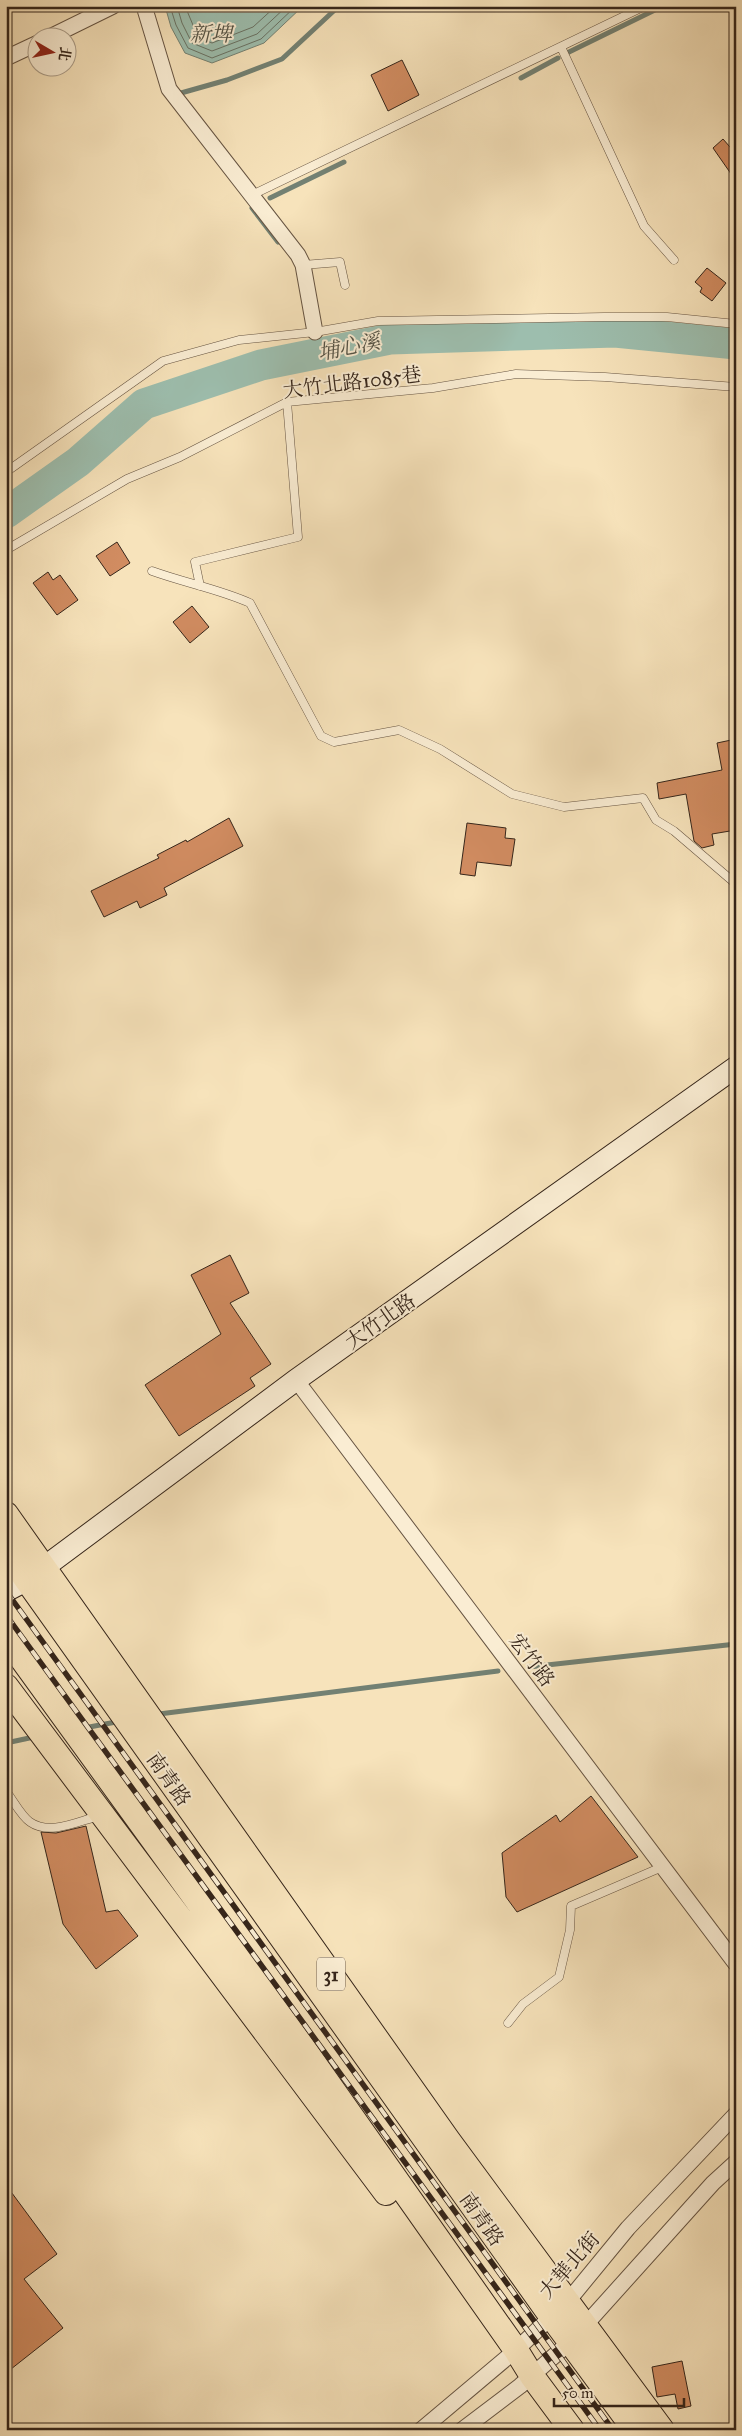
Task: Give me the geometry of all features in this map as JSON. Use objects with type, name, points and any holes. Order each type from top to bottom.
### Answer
[{"type":"main road","name":"31","points":[[6,1514],[25,1579],[448,2140],[577,2334],[635,2430]]},
{"type":"main road","name":"南青路","points":[[6,1551],[331,2007],[559,2308]]},
{"type":"main road","points":[[6,1637],[290,2030],[510,2356],[553,2430]]},
{"type":"main road","points":[[6,1686],[510,2356]]},
{"type":"main road","name":"南青路","points":[[331,2007],[448,2140]]},
{"type":"main road","points":[[290,2030],[402,2214]]},
{"type":"main road","name":"31","points":[[577,2334],[662,2430]]},
{"type":"main road","points":[[526,2381],[572,2430]]},
{"type":"street","points":[[68,28],[113,6]]},
{"type":"street","points":[[144,6],[169,89],[180,106],[298,255],[303,265],[315,332]]},
{"type":"street","points":[[6,58],[28,48]]},
{"type":"street","name":"大竹北路","points":[[6,1604],[25,1579],[296,1380],[736,1067]]},
{"type":"street","name":"宏竹路","points":[[296,1380],[736,1964]]},
{"type":"street","name":"大華北街","points":[[421,2430],[510,2356],[559,2308],[628,2228],[736,2114]]},
{"type":"street","points":[[462,2430],[526,2381],[577,2334],[713,2183],[736,2162]]},
{"type":"lane","points":[[252,195],[645,6]]},
{"type":"lane","points":[[561,47],[644,226],[674,260]]},
{"type":"lane","points":[[303,265],[340,262],[345,285]]},
{"type":"lane","points":[[6,472],[164,361],[239,340],[315,332],[388,320],[604,316],[667,317],[736,324]]},
{"type":"lane","name":"大竹北路1085巷","points":[[6,550],[127,478],[180,457],[288,402],[433,388],[516,374],[614,377],[736,387]]},
{"type":"lane","points":[[200,586],[195,562],[298,537],[288,402]]},
{"type":"lane","points":[[152,571],[229,593],[250,603],[321,736],[334,742],[399,730],[440,749],[512,794],[564,807],[643,798],[656,820],[674,831],[736,884]]},
{"type":"lane","points":[[6,1791],[30,1822],[40,1826],[53,1828],[104,1814]]},
{"type":"lane","points":[[508,2023],[522,2004],[559,1977],[570,1930],[571,1906],[662,1867]]},
{"type":"water","name":"新埤","points":[[165,6],[303,6],[264,43],[212,63],[185,53],[171,27]]},
{"type":"building","points":[[402,60],[419,95],[388,111],[371,75]]},
{"type":"building","points":[[723,139],[736,154],[736,181],[713,148]]},
{"type":"building","points":[[707,268],[726,283],[712,301],[700,292],[702,288],[695,282]]},
{"type":"building","points":[[117,542],[130,563],[110,576],[96,556]]},
{"type":"building","points":[[48,572],[53,580],[60,575],[78,600],[57,615],[33,583]]},
{"type":"building","points":[[192,606],[209,627],[190,643],[173,622]]},
{"type":"building","points":[[736,739],[736,830],[712,834],[714,845],[702,848],[694,841],[686,794],[659,799],[657,783],[722,770],[717,743]]},
{"type":"building","points":[[229,818],[243,846],[164,888],[167,895],[140,908],[137,901],[104,917],[91,891],[159,858],[157,855],[186,840],[187,842]]},
{"type":"building","points":[[467,823],[506,828],[505,838],[515,839],[511,866],[477,862],[475,876],[460,874]]},
{"type":"building","points":[[230,1255],[249,1293],[230,1303],[271,1364],[250,1378],[255,1386],[179,1436],[145,1385],[221,1334],[191,1275]]},
{"type":"building","points":[[591,1796],[638,1857],[517,1912],[506,1897],[502,1853],[556,1815],[560,1822]]},
{"type":"building","points":[[86,1826],[106,1912],[118,1910],[138,1936],[96,1969],[63,1924],[41,1832],[56,1833]]},
{"type":"building","points":[[6,2185],[57,2254],[24,2279],[63,2328],[6,2373]]},
{"type":"building","points":[[682,2361],[691,2406],[678,2409],[675,2394],[657,2397],[652,2367]]},
{"type":"waterway","points":[[181,93],[227,80],[282,59],[339,6]]},
{"type":"waterway","points":[[567,53],[663,6]]},
{"type":"waterway","points":[[521,78],[558,58]]},
{"type":"waterway","points":[[270,198],[344,162]]},
{"type":"waterway","points":[[252,208],[278,242]]},
{"type":"waterway","name":"埔心溪","points":[[6,513],[78,462],[144,404],[261,365],[390,339],[615,332],[736,344]]},
{"type":"waterway","points":[[529,1667],[736,1644]]},
{"type":"waterway","points":[[159,1714],[498,1671]]},
{"type":"waterway","points":[[84,1728],[116,1722]]},
{"type":"waterway","points":[[6,1743],[34,1737]]},
{"type":"railway","points":[[6,1591],[613,2430]]},
{"type":"railway","points":[[6,1615],[600,2430]]}]
